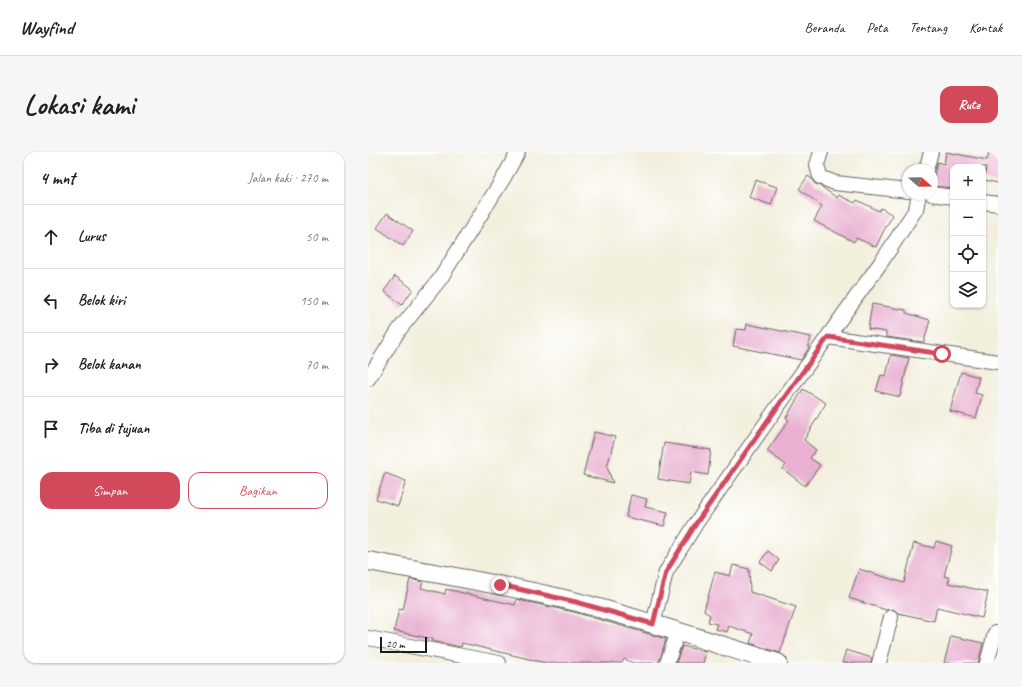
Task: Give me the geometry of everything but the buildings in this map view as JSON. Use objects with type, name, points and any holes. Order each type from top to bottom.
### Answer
[{"type":"street","points":[[368,379],[399,330],[440,279],[503,179],[518,152]]},
{"type":"street","points":[[821,152],[817,165],[820,177],[835,184],[902,190]]},
{"type":"street","points":[[928,164],[931,152]]},
{"type":"street","points":[[938,195],[950,197]]},
{"type":"street","points":[[653,624],[666,572],[697,522],[884,258],[916,209],[918,200]]},
{"type":"street","points":[[986,202],[998,204]]},
{"type":"street","points":[[828,337],[998,362]]},
{"type":"street","points":[[368,561],[500,585],[576,602],[778,663]]},
{"type":"street","points":[[879,663],[890,617]]},
{"type":"street","points":[[667,663],[678,632]]},
{"type":"street","points":[[986,663],[995,633],[998,634]]},
{"type":"street","points":[[368,638],[499,663]]},
{"type":"route","points":[[500,585],[576,602],[653,624],[666,572],[697,522],[828,337],[942,354]]}]
